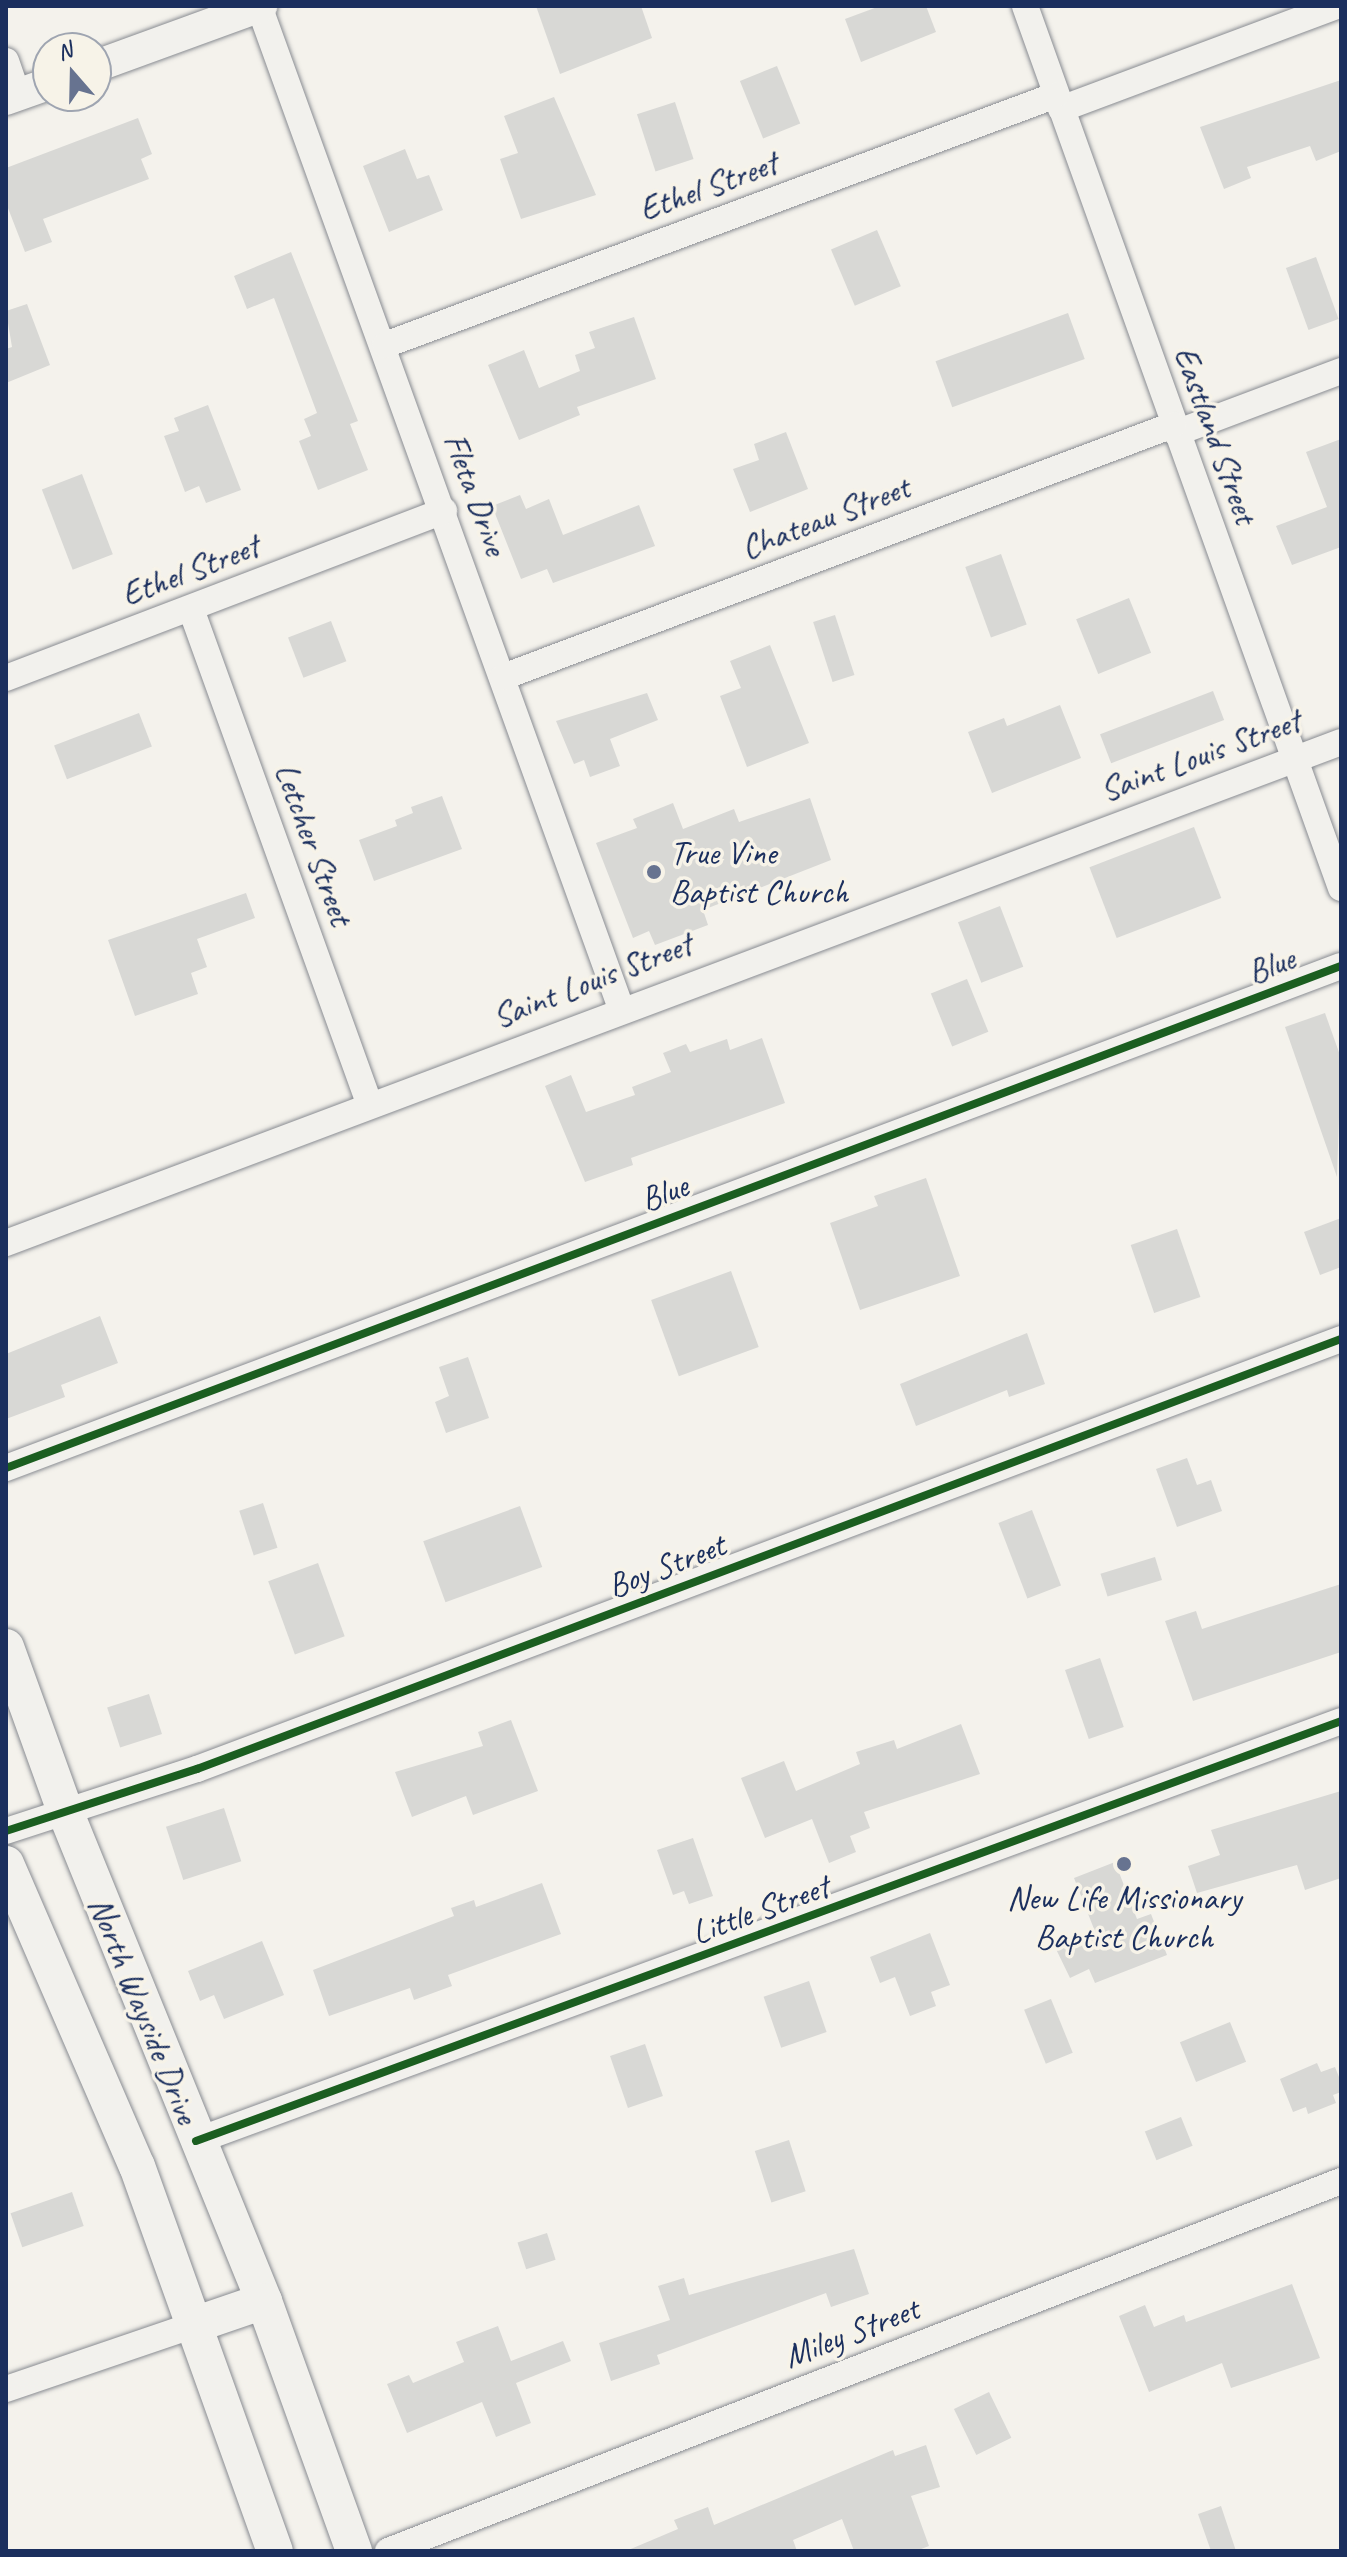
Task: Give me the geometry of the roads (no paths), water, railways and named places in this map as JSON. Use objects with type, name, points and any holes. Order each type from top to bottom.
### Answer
[{"type":"main road","name":"North Wayside Drive","points":[[6,1647],[65,1811],[196,2141],[264,2301],[354,2551]]},
{"type":"main road","name":"North Wayside Drive","points":[[6,1864],[137,2166],[275,2551]]},
{"type":"main road","points":[[194,2325],[264,2301]]},
{"type":"street","points":[[112,60],[260,6]]},
{"type":"street","name":"Fleta Drive","points":[[260,6],[385,345],[621,1008]]},
{"type":"street","name":"Eastland Street","points":[[1025,6],[1174,429],[1297,758],[1341,888]]},
{"type":"street","name":"Ethel Street","points":[[385,345],[1059,102],[1336,6]]},
{"type":"street","points":[[6,61],[12,97],[32,90]]},
{"type":"street","name":"Chateau Street","points":[[503,677],[1174,429],[1341,371]]},
{"type":"street","name":"Ethel Street","points":[[6,678],[444,511]]},
{"type":"street","name":"Letcher Street","points":[[191,609],[369,1103]]},
{"type":"street","name":"Saint Louis Street","points":[[6,1243],[621,1008],[1341,742]]},
{"type":"street","name":"Blue","points":[[6,1468],[1341,966]]},
{"type":"street","name":"Boy Street","points":[[6,1831],[197,1769],[1341,1339]]},
{"type":"street","name":"Little Street","points":[[196,2141],[1341,1721]]},
{"type":"street","name":"Miley Street","points":[[388,2551],[1341,2181]]},
{"type":"street","points":[[6,2389],[194,2325]]},
{"type":"place","name":"True Vine Baptist Church","points":[[654,872]]},
{"type":"place","name":"New Life Missionary Baptist Church","points":[[1124,1864]]}]
